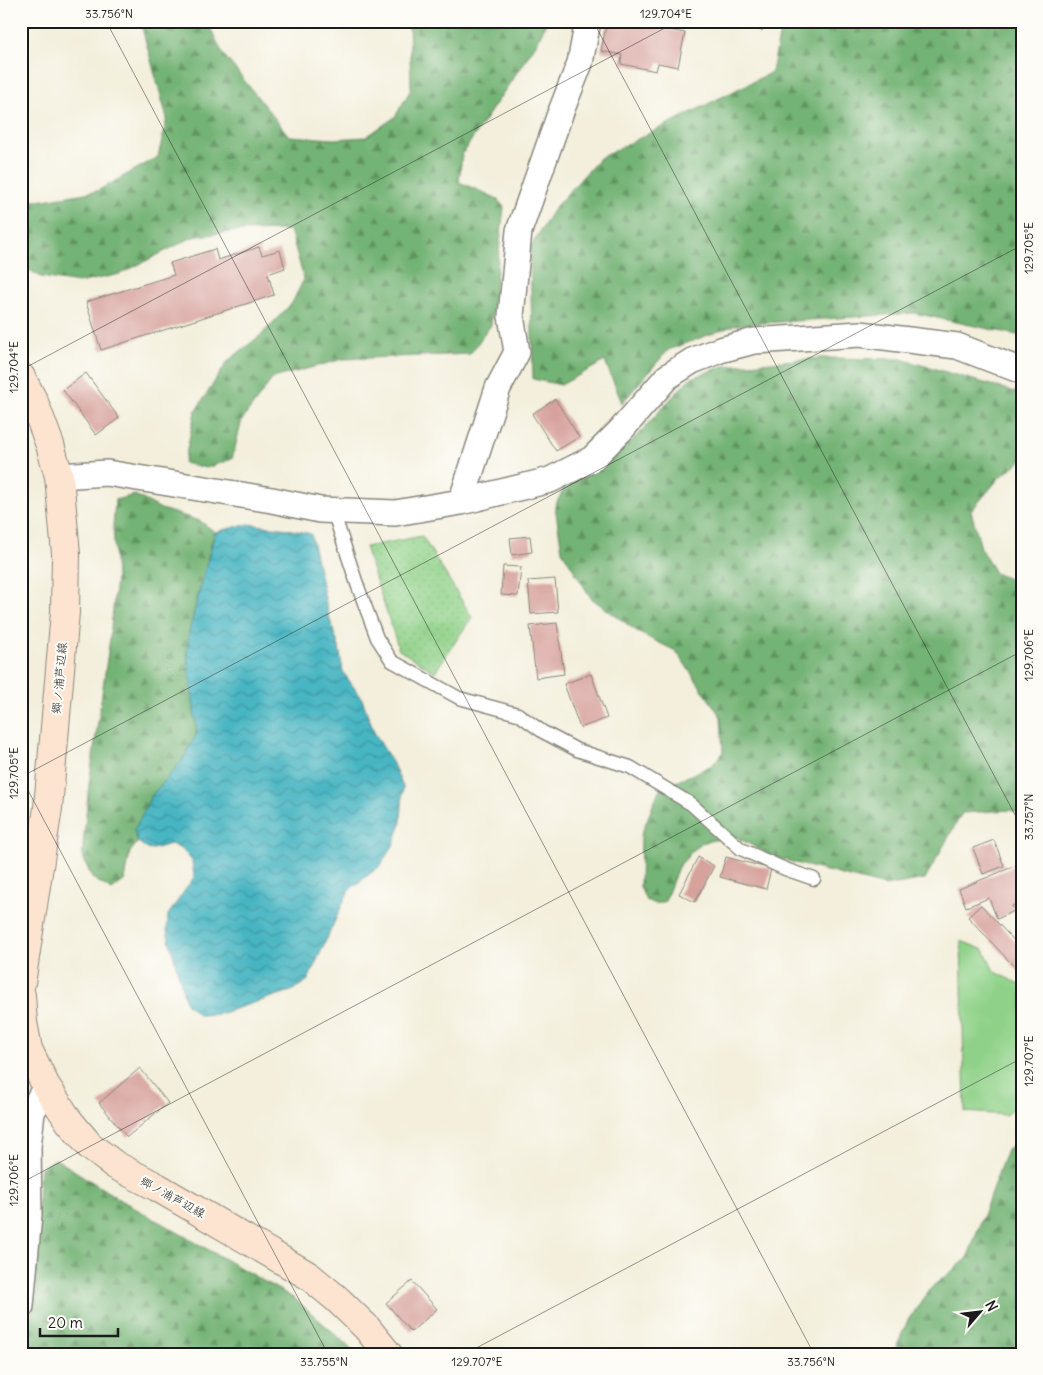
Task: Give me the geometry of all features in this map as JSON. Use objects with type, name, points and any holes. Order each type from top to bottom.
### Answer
[{"type":"main road","name":"郷ノ浦芦辺線","points":[[21,377],[34,402],[59,476],[66,554],[65,612],[48,808],[21,983]]},
{"type":"main road","name":"郷ノ浦芦辺線","points":[[21,995],[28,1049],[46,1086],[69,1121],[85,1140],[115,1165],[157,1187],[309,1276],[337,1299],[366,1327],[388,1354]]},
{"type":"street","points":[[461,502],[498,388],[517,352],[511,316],[519,231],[580,63],[588,21]]},
{"type":"street","points":[[59,476],[107,473],[272,500],[320,510],[395,513],[461,502],[550,480],[592,458],[621,430],[667,377],[692,360],[754,341],[860,334],[957,346],[1022,371]]},
{"type":"street","points":[[21,1306],[26,1272],[29,1215],[27,1113],[46,1086]]},
{"type":"lane","points":[[333,511],[377,638],[392,661],[459,698],[518,714],[543,732],[577,750],[630,767],[691,804],[741,849],[785,869],[814,879]]},
{"type":"green space","points":[[140,21],[207,21],[223,54],[289,136],[334,139],[366,137],[395,117],[411,89],[409,21],[547,21],[538,41],[462,154],[459,182],[496,198],[504,207],[491,325],[470,354],[343,359],[273,378],[242,420],[232,459],[206,468],[184,463],[195,412],[228,361],[261,335],[292,303],[304,279],[290,230],[237,231],[193,237],[120,274],[78,283],[41,277],[21,265],[21,199],[38,201],[97,191],[158,157],[167,118]]},
{"type":"green space","points":[[782,21],[1022,21],[1022,336],[914,313],[735,325],[668,350],[622,403],[605,361],[561,385],[533,379],[530,248],[555,207],[600,158],[772,72]]},
{"type":"green space","points":[[821,358],[901,359],[1022,394],[1022,460],[1000,477],[971,511],[981,548],[995,573],[1022,585],[1022,814],[1010,810],[962,813],[925,879],[885,886],[776,858],[734,836],[700,843],[678,867],[665,901],[655,904],[646,900],[640,887],[641,835],[659,790],[712,765],[723,753],[721,717],[676,651],[641,634],[591,598],[562,551],[555,506],[563,490],[632,441],[689,379],[724,366]]},
{"type":"green space","points":[[135,495],[161,509],[200,521],[215,532],[197,599],[187,653],[197,733],[182,761],[152,795],[134,831],[138,842],[130,852],[125,880],[112,890],[92,878],[82,855],[89,784],[110,638],[116,578],[113,526],[115,500]]},
{"type":"green space","points":[[21,498],[27,519],[21,586]]},
{"type":"green space","points":[[422,536],[472,617],[435,672],[399,650],[365,547]]},
{"type":"green space","points":[[961,941],[984,950],[994,971],[1022,986],[1022,1098],[1006,1115],[965,1112]]},
{"type":"green space","points":[[1022,1140],[1022,1354],[893,1354],[908,1320],[933,1286],[967,1259],[1007,1149]]},
{"type":"green space","points":[[56,1159],[119,1199],[295,1299],[350,1347],[355,1354],[142,1354],[130,1348],[116,1354],[21,1354],[21,1345],[37,1296],[35,1250],[40,1168]]},
{"type":"water","points":[[248,524],[311,534],[329,617],[339,647],[343,672],[362,699],[374,732],[392,762],[403,787],[401,822],[394,844],[380,866],[349,890],[308,980],[294,990],[219,1014],[198,1015],[186,1003],[167,931],[168,915],[194,877],[192,861],[183,850],[171,844],[149,850],[138,842],[134,831],[152,795],[182,761],[197,733],[187,653],[189,632],[215,532]]},
{"type":"building","points":[[607,21],[638,23],[638,21],[651,21],[650,26],[685,33],[678,67],[658,63],[656,71],[621,64],[622,55],[601,51]]},
{"type":"building","points":[[717,21],[736,21],[733,28]]},
{"type":"building","points":[[740,21],[766,21],[762,31]]},
{"type":"building","points":[[259,247],[262,255],[280,250],[285,268],[268,274],[274,295],[101,350],[86,302],[174,275],[170,263],[215,249],[218,260]]},
{"type":"building","points":[[86,373],[119,418],[96,435],[63,390]]},
{"type":"building","points":[[555,399],[579,437],[556,451],[532,414]]},
{"type":"building","points":[[530,536],[532,552],[512,555],[510,538]]},
{"type":"building","points":[[503,566],[521,567],[518,596],[501,595]]},
{"type":"building","points":[[555,579],[558,612],[531,614],[528,581]]},
{"type":"building","points":[[557,623],[564,674],[536,678],[530,626]]},
{"type":"building","points":[[591,674],[607,718],[580,728],[564,684]]},
{"type":"building","points":[[994,840],[1004,866],[983,874],[973,848]]},
{"type":"building","points":[[698,857],[714,866],[695,902],[679,894]]},
{"type":"building","points":[[726,857],[771,869],[766,889],[720,877]]},
{"type":"building","points":[[1022,863],[1022,902],[1012,906],[1014,911],[997,919],[989,898],[966,907],[959,889]]},
{"type":"building","points":[[981,905],[1022,949],[1022,975],[968,917]]},
{"type":"building","points":[[140,1068],[168,1103],[127,1137],[99,1103]]},
{"type":"building","points":[[412,1281],[437,1309],[411,1332],[386,1303]]}]
